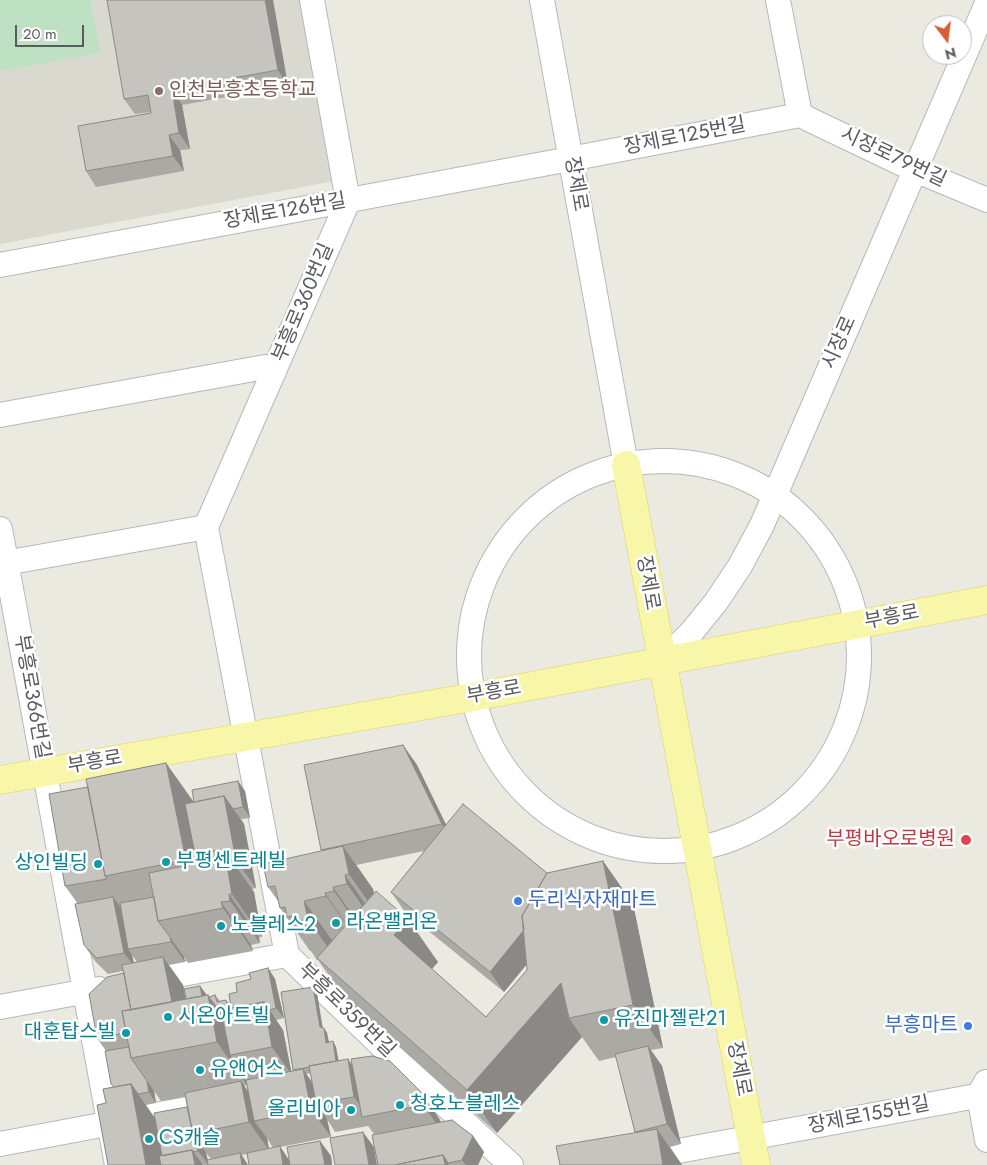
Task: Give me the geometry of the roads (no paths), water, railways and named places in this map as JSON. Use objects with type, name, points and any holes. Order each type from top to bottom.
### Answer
[{"type":"main road","name":"장제로","points":[[626,465],[661,662],[756,1165]]},
{"type":"main road","name":"부흥로","points":[[0,780],[473,697],[987,600]]},
{"type":"street","points":[[312,0],[348,201]]},
{"type":"street","name":"장제로","points":[[542,0],[626,465]]},
{"type":"street","points":[[778,0],[800,115]]},
{"type":"street","name":"시장로","points":[[661,662],[690,634],[716,602],[740,566],[762,525],[987,3]]},
{"type":"street","name":"장제로125번길","points":[[570,159],[800,115]]},
{"type":"street","name":"시장로79번길","points":[[800,115],[915,170],[987,200]]},
{"type":"street","name":"장제로126번길","points":[[0,265],[570,159]]},
{"type":"street","name":"부흥로360번길","points":[[206,527],[348,201]]},
{"type":"street","name":"부흥로360번길","points":[[0,415],[265,367],[274,372]]},
{"type":"street","points":[[656,462],[687,462],[718,469],[747,479],[774,495],[804,520],[829,551],[847,586],[857,624],[859,662],[854,700],[842,736],[823,769],[798,798],[767,821],[733,838],[696,848],[672,851],[632,849],[598,840],[554,818],[517,785],[502,765],[487,740],[479,721],[473,697],[469,672],[469,646],[472,621],[478,595],[501,549],[534,511],[555,495],[577,482],[601,472],[626,465],[656,462]]},
{"type":"street","points":[[3,563],[206,527],[246,736]]},
{"type":"street","name":"부흥로366번길","points":[[0,529],[3,563],[45,772],[117,1165]]},
{"type":"street","name":"부흥로359번길","points":[[246,736],[287,955],[404,1067],[511,1165]]},
{"type":"street","name":"부흥로359번길","points":[[0,1007],[287,955]]},
{"type":"street","name":"부흥로359번길","points":[[376,1072],[404,1067]]},
{"type":"street","points":[[984,1090],[987,1140]]},
{"type":"street","name":"장제로155번길","points":[[602,1165],[751,1138],[984,1090]]},
{"type":"street","points":[[0,1144],[206,1105]]},
{"type":"place","name":"인천부흥초등학교","points":[[159,91]]},
{"type":"place","name":"부평바오로병원","points":[[966,840]]},
{"type":"place","name":"부평센트레빌","points":[[166,862]]},
{"type":"place","name":"상인빌딩","points":[[98,864]]},
{"type":"place","name":"두리식자재마트","points":[[518,901]]},
{"type":"place","name":"라온밸리온","points":[[336,923]]},
{"type":"place","name":"노블레스2","points":[[221,926]]},
{"type":"place","name":"시온아트빌","points":[[168,1017]]},
{"type":"place","name":"유진마젤란21","points":[[604,1020]]},
{"type":"place","name":"부흥마트","points":[[968,1026]]},
{"type":"place","name":"대훈탑스빌","points":[[126,1033]]},
{"type":"place","name":"유앤어스","points":[[200,1070]]},
{"type":"place","name":"청호노블레스","points":[[400,1105]]},
{"type":"place","name":"올리비아","points":[[351,1110]]},
{"type":"place","name":"CS캐슬","points":[[149,1139]]}]
